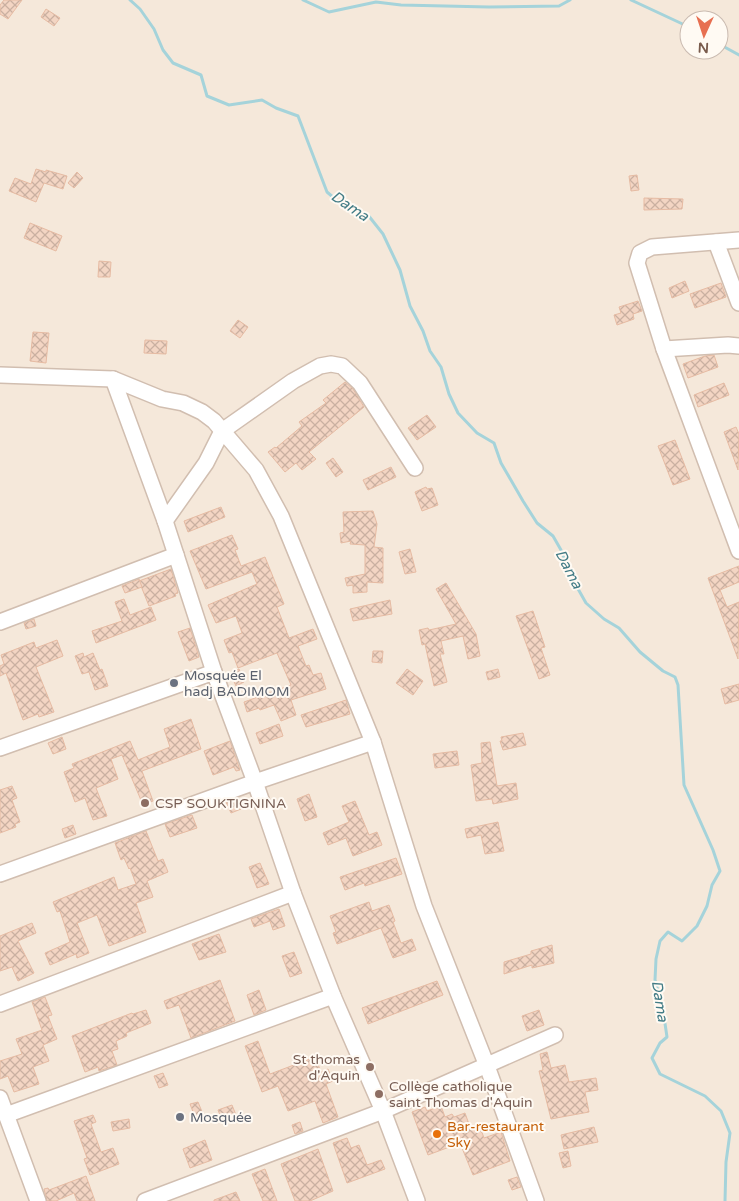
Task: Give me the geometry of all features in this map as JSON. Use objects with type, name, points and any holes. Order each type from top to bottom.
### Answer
[{"type":"street","points":[[738,548],[664,349],[637,263],[640,253],[652,247],[739,240]]},
{"type":"street","points":[[716,242],[739,303]]},
{"type":"street","points":[[664,349],[739,346]]},
{"type":"street","points":[[165,521],[206,463],[222,431],[292,381],[320,366],[331,364],[342,366],[360,383],[415,468]]},
{"type":"street","points":[[0,374],[113,379],[162,399],[183,403],[214,421],[256,470],[281,516],[374,742],[424,906],[487,1066],[536,1201]]},
{"type":"street","points":[[113,379],[165,521],[214,672],[255,782],[293,893],[333,996],[384,1111],[417,1201]]},
{"type":"street","points":[[0,622],[176,555]]},
{"type":"street","points":[[0,748],[214,672]]},
{"type":"street","points":[[0,874],[255,782],[374,742]]},
{"type":"street","points":[[0,1004],[293,893]]},
{"type":"street","points":[[6,1115],[333,996]]},
{"type":"street","points":[[145,1201],[384,1111],[555,1035]]},
{"type":"street","points":[[0,1098],[38,1201]]},
{"type":"shaded area","points":[[0,0],[739,0],[739,1201],[0,1201]]},
{"type":"building","points":[[4,0],[22,0],[8,19],[0,14],[0,5]]},
{"type":"building","points":[[46,9],[60,18],[54,26],[41,17]]},
{"type":"building","points":[[36,169],[67,176],[63,189],[44,183],[36,202],[9,191],[15,178],[31,184]]},
{"type":"building","points":[[77,172],[83,178],[74,188],[68,183]]},
{"type":"building","points":[[637,175],[639,190],[631,191],[629,176]]},
{"type":"building","points":[[644,198],[683,199],[682,209],[644,210]]},
{"type":"building","points":[[30,223],[62,236],[56,251],[24,238]]},
{"type":"building","points":[[99,261],[111,262],[110,277],[98,277]]},
{"type":"building","points":[[685,281],[689,291],[672,298],[669,288]]},
{"type":"building","points":[[721,283],[726,297],[695,308],[690,294]]},
{"type":"building","points":[[638,301],[642,311],[633,314],[634,319],[617,325],[614,315],[621,313],[619,307]]},
{"type":"building","points":[[238,320],[248,327],[240,338],[230,331]]},
{"type":"building","points":[[33,332],[49,333],[46,363],[30,361]]},
{"type":"building","points":[[145,340],[167,341],[166,354],[144,353]]},
{"type":"building","points":[[714,355],[718,367],[688,378],[683,364],[705,356]]},
{"type":"building","points":[[345,382],[353,389],[364,407],[309,452],[316,459],[302,470],[296,463],[285,472],[268,452],[276,448],[302,426],[299,422],[326,403],[323,400]]},
{"type":"building","points":[[724,383],[729,395],[698,407],[694,395]]},
{"type":"building","points":[[427,415],[436,427],[417,440],[408,428]]},
{"type":"building","points":[[736,427],[739,434],[738,470],[724,432]]},
{"type":"building","points":[[675,440],[690,479],[673,485],[658,446]]},
{"type":"building","points":[[333,458],[343,472],[336,477],[326,463]]},
{"type":"building","points":[[391,467],[396,477],[368,490],[363,480]]},
{"type":"building","points":[[426,487],[427,489],[432,488],[438,505],[422,511],[415,492]]},
{"type":"building","points":[[221,507],[225,517],[188,532],[184,521]]},
{"type":"building","points":[[373,511],[377,524],[374,547],[383,548],[383,583],[367,582],[367,592],[353,593],[353,585],[347,586],[345,578],[365,574],[365,545],[350,544],[351,541],[341,543],[340,533],[344,532],[343,512]]},
{"type":"building","points":[[232,535],[238,549],[235,550],[241,566],[265,557],[284,604],[277,607],[289,638],[313,629],[317,639],[298,646],[306,666],[309,665],[313,675],[321,673],[326,689],[291,700],[296,715],[281,721],[274,705],[247,712],[244,702],[291,685],[277,653],[238,668],[232,652],[229,653],[224,640],[242,633],[236,616],[216,623],[208,605],[257,584],[252,572],[206,589],[190,551]]},
{"type":"building","points":[[410,549],[416,572],[405,574],[399,552]]},
{"type":"building","points":[[739,566],[739,582],[720,590],[727,607],[739,602],[738,659],[708,578]]},
{"type":"building","points":[[171,569],[178,593],[175,594],[176,596],[149,606],[139,581]]},
{"type":"building","points":[[139,579],[142,587],[125,593],[122,586]]},
{"type":"building","points":[[446,583],[476,634],[480,656],[468,659],[463,636],[441,641],[444,654],[440,654],[447,682],[434,686],[425,644],[422,645],[419,630],[428,628],[429,630],[456,624],[436,589]]},
{"type":"building","points":[[124,599],[130,615],[151,607],[156,620],[96,643],[92,631],[122,621],[115,602]]},
{"type":"building","points":[[390,600],[392,614],[353,621],[350,609]]},
{"type":"building","points":[[533,611],[545,647],[541,648],[550,675],[539,679],[516,616]]},
{"type":"building","points":[[34,619],[36,626],[26,629],[24,623]]},
{"type":"building","points":[[190,628],[199,657],[189,661],[178,632]]},
{"type":"building","points":[[57,640],[63,656],[36,667],[54,712],[39,717],[38,714],[23,720],[6,673],[0,676],[0,666],[4,664],[1,655],[34,642],[36,648]]},
{"type":"building","points":[[373,651],[383,651],[382,663],[372,662]]},
{"type":"building","points":[[83,653],[84,657],[93,653],[100,670],[102,669],[108,686],[95,690],[89,672],[82,674],[75,656]]},
{"type":"building","points":[[239,669],[244,682],[236,686],[230,673]]},
{"type":"building","points":[[407,669],[423,681],[413,695],[396,683]]},
{"type":"building","points":[[498,669],[500,677],[488,680],[486,672]]},
{"type":"building","points":[[739,684],[739,700],[725,704],[721,689]]},
{"type":"building","points":[[346,700],[350,714],[306,727],[301,715]]},
{"type":"building","points":[[191,719],[201,749],[142,771],[153,801],[143,805],[122,755],[111,759],[118,779],[96,788],[107,816],[93,820],[85,798],[75,802],[64,772],[74,768],[72,764],[130,741],[138,760],[170,747],[164,729]]},
{"type":"building","points":[[279,724],[283,736],[260,744],[256,733]]},
{"type":"building","points":[[523,733],[526,745],[503,750],[500,741],[502,741],[501,737]]},
{"type":"building","points":[[62,737],[66,749],[53,754],[48,743]]},
{"type":"building","points":[[230,741],[240,770],[236,771],[234,767],[213,775],[204,751]]},
{"type":"building","points":[[490,742],[497,786],[516,783],[518,799],[493,804],[492,799],[476,801],[471,765],[482,763],[481,743]]},
{"type":"building","points":[[457,751],[459,765],[435,768],[433,754]]},
{"type":"building","points":[[12,786],[17,798],[12,800],[20,822],[15,824],[16,827],[0,833],[0,790]]},
{"type":"building","points":[[309,794],[317,817],[305,821],[297,799]]},
{"type":"building","points":[[237,798],[241,809],[231,813],[226,802]]},
{"type":"building","points":[[355,801],[369,835],[377,832],[382,845],[353,856],[346,838],[328,845],[323,833],[349,822],[342,806]]},
{"type":"building","points":[[192,815],[197,828],[170,837],[165,824]]},
{"type":"building","points":[[498,822],[504,851],[485,854],[481,835],[467,838],[465,829]]},
{"type":"building","points":[[73,825],[76,834],[65,838],[62,829]]},
{"type":"building","points":[[146,831],[158,861],[163,859],[168,872],[147,881],[153,897],[136,903],[146,932],[109,946],[97,915],[77,923],[89,953],[77,958],[76,954],[50,965],[45,953],[70,942],[60,911],[57,912],[53,902],[114,877],[118,890],[136,884],[124,858],[121,860],[115,843]]},
{"type":"building","points":[[396,858],[402,874],[365,886],[364,883],[345,890],[340,877]]},
{"type":"building","points":[[260,863],[269,884],[257,888],[249,867]]},
{"type":"building","points":[[369,902],[372,911],[389,905],[401,943],[412,939],[416,950],[393,958],[381,928],[337,944],[333,933],[336,932],[330,916]]},
{"type":"building","points":[[279,909],[285,926],[273,930],[270,921],[254,927],[251,919]]},
{"type":"building","points":[[32,923],[36,933],[18,941],[34,973],[18,981],[12,967],[0,971],[0,936]]},
{"type":"building","points":[[219,934],[226,952],[199,960],[192,944]]},
{"type":"building","points":[[552,945],[554,963],[532,968],[532,965],[504,974],[504,962]]},
{"type":"building","points":[[294,952],[302,973],[290,977],[282,956]]},
{"type":"building","points":[[220,980],[235,1021],[191,1038],[179,1005],[167,1009],[164,1001]]},
{"type":"building","points":[[437,981],[443,995],[368,1024],[362,1008]]},
{"type":"building","points":[[259,990],[266,1010],[254,1015],[247,995]]},
{"type":"building","points":[[45,997],[52,1015],[48,1016],[57,1039],[43,1045],[49,1061],[33,1067],[39,1084],[14,1092],[8,1076],[0,1079],[0,1061],[22,1054],[16,1039],[42,1030],[32,1002]]},
{"type":"building","points":[[146,1010],[151,1023],[126,1033],[127,1036],[116,1041],[118,1049],[112,1051],[117,1065],[99,1071],[98,1067],[85,1072],[72,1036],[132,1013]]},
{"type":"building","points":[[539,1010],[544,1025],[527,1031],[522,1016]]},
{"type":"building","points":[[258,1041],[270,1074],[315,1057],[321,1072],[328,1069],[333,1081],[326,1084],[338,1117],[323,1123],[315,1101],[288,1111],[278,1086],[262,1092],[245,1046]]},
{"type":"building","points":[[547,1052],[551,1068],[565,1065],[569,1082],[596,1078],[598,1090],[585,1092],[589,1112],[551,1119],[539,1071],[543,1070],[540,1054]]},
{"type":"building","points":[[163,1073],[168,1085],[159,1088],[154,1076]]},
{"type":"building","points":[[198,1102],[203,1114],[195,1117],[190,1104]]},
{"type":"building","points":[[232,1105],[236,1115],[222,1120],[218,1110]]},
{"type":"building","points":[[441,1106],[445,1117],[452,1114],[454,1117],[465,1113],[470,1127],[479,1124],[484,1138],[501,1132],[510,1161],[473,1175],[460,1143],[428,1155],[412,1112],[425,1107],[427,1111]]},
{"type":"building","points":[[93,1115],[96,1122],[91,1124],[101,1152],[113,1148],[119,1164],[90,1175],[84,1159],[87,1158],[74,1121]]},
{"type":"building","points":[[129,1119],[130,1128],[113,1131],[111,1122]]},
{"type":"building","points":[[300,1122],[303,1131],[295,1134],[292,1125]]},
{"type":"building","points":[[594,1127],[598,1142],[564,1149],[561,1135]]},
{"type":"building","points":[[347,1138],[351,1148],[359,1145],[367,1165],[381,1160],[385,1169],[347,1183],[333,1143]]},
{"type":"building","points":[[205,1140],[212,1160],[190,1168],[183,1149]]},
{"type":"building","points":[[318,1149],[333,1191],[310,1201],[295,1201],[281,1164]]},
{"type":"building","points":[[568,1151],[571,1166],[563,1168],[559,1153]]},
{"type":"building","points":[[265,1169],[277,1201],[263,1201],[252,1174]]},
{"type":"building","points":[[86,1176],[95,1201],[77,1201],[74,1193],[56,1201],[47,1201],[44,1189],[48,1188],[49,1190]]},
{"type":"building","points":[[517,1177],[521,1187],[512,1190],[508,1180]]},
{"type":"building","points":[[236,1192],[240,1201],[214,1201],[214,1200]]},
{"type":"waterway","name":"Dama","points":[[130,0],[140,9],[154,29],[163,50],[173,63],[201,75],[207,96],[229,105],[262,100],[276,108],[298,116],[327,192],[341,204],[368,215],[383,234],[400,270],[410,306],[423,331],[430,351],[441,367],[449,394],[458,413],[477,433],[494,443],[501,463],[523,501],[537,523],[553,536],[586,603],[604,619],[619,628],[640,652],[663,671],[675,677],[678,685],[684,785],[713,850],[720,871],[712,885],[707,906],[697,926],[682,941],[668,932],[660,941],[656,959],[655,980],[663,1010],[667,1037],[660,1043],[652,1058],[660,1074],[705,1096],[721,1111],[730,1133],[726,1162],[725,1201]]},
{"type":"waterway","points":[[303,0],[329,12],[376,2],[401,5],[489,7],[559,6],[570,0]]},
{"type":"waterway","points":[[631,0],[679,22]]},
{"type":"waterway","points":[[729,50],[739,55]]},
{"type":"place","name":"Mosquée El hadj BADIMOM","points":[[174,683]]},
{"type":"place","name":"CSP SOUKTIGNINA","points":[[145,803]]},
{"type":"place","name":"St thomas d'Aquin","points":[[370,1067]]},
{"type":"place","name":"Collège catholique saint Thomas d'Aquin","points":[[379,1094]]},
{"type":"place","name":"Mosquée","points":[[180,1117]]},
{"type":"place","name":"Bar-restaurant Sky","points":[[437,1134]]}]
